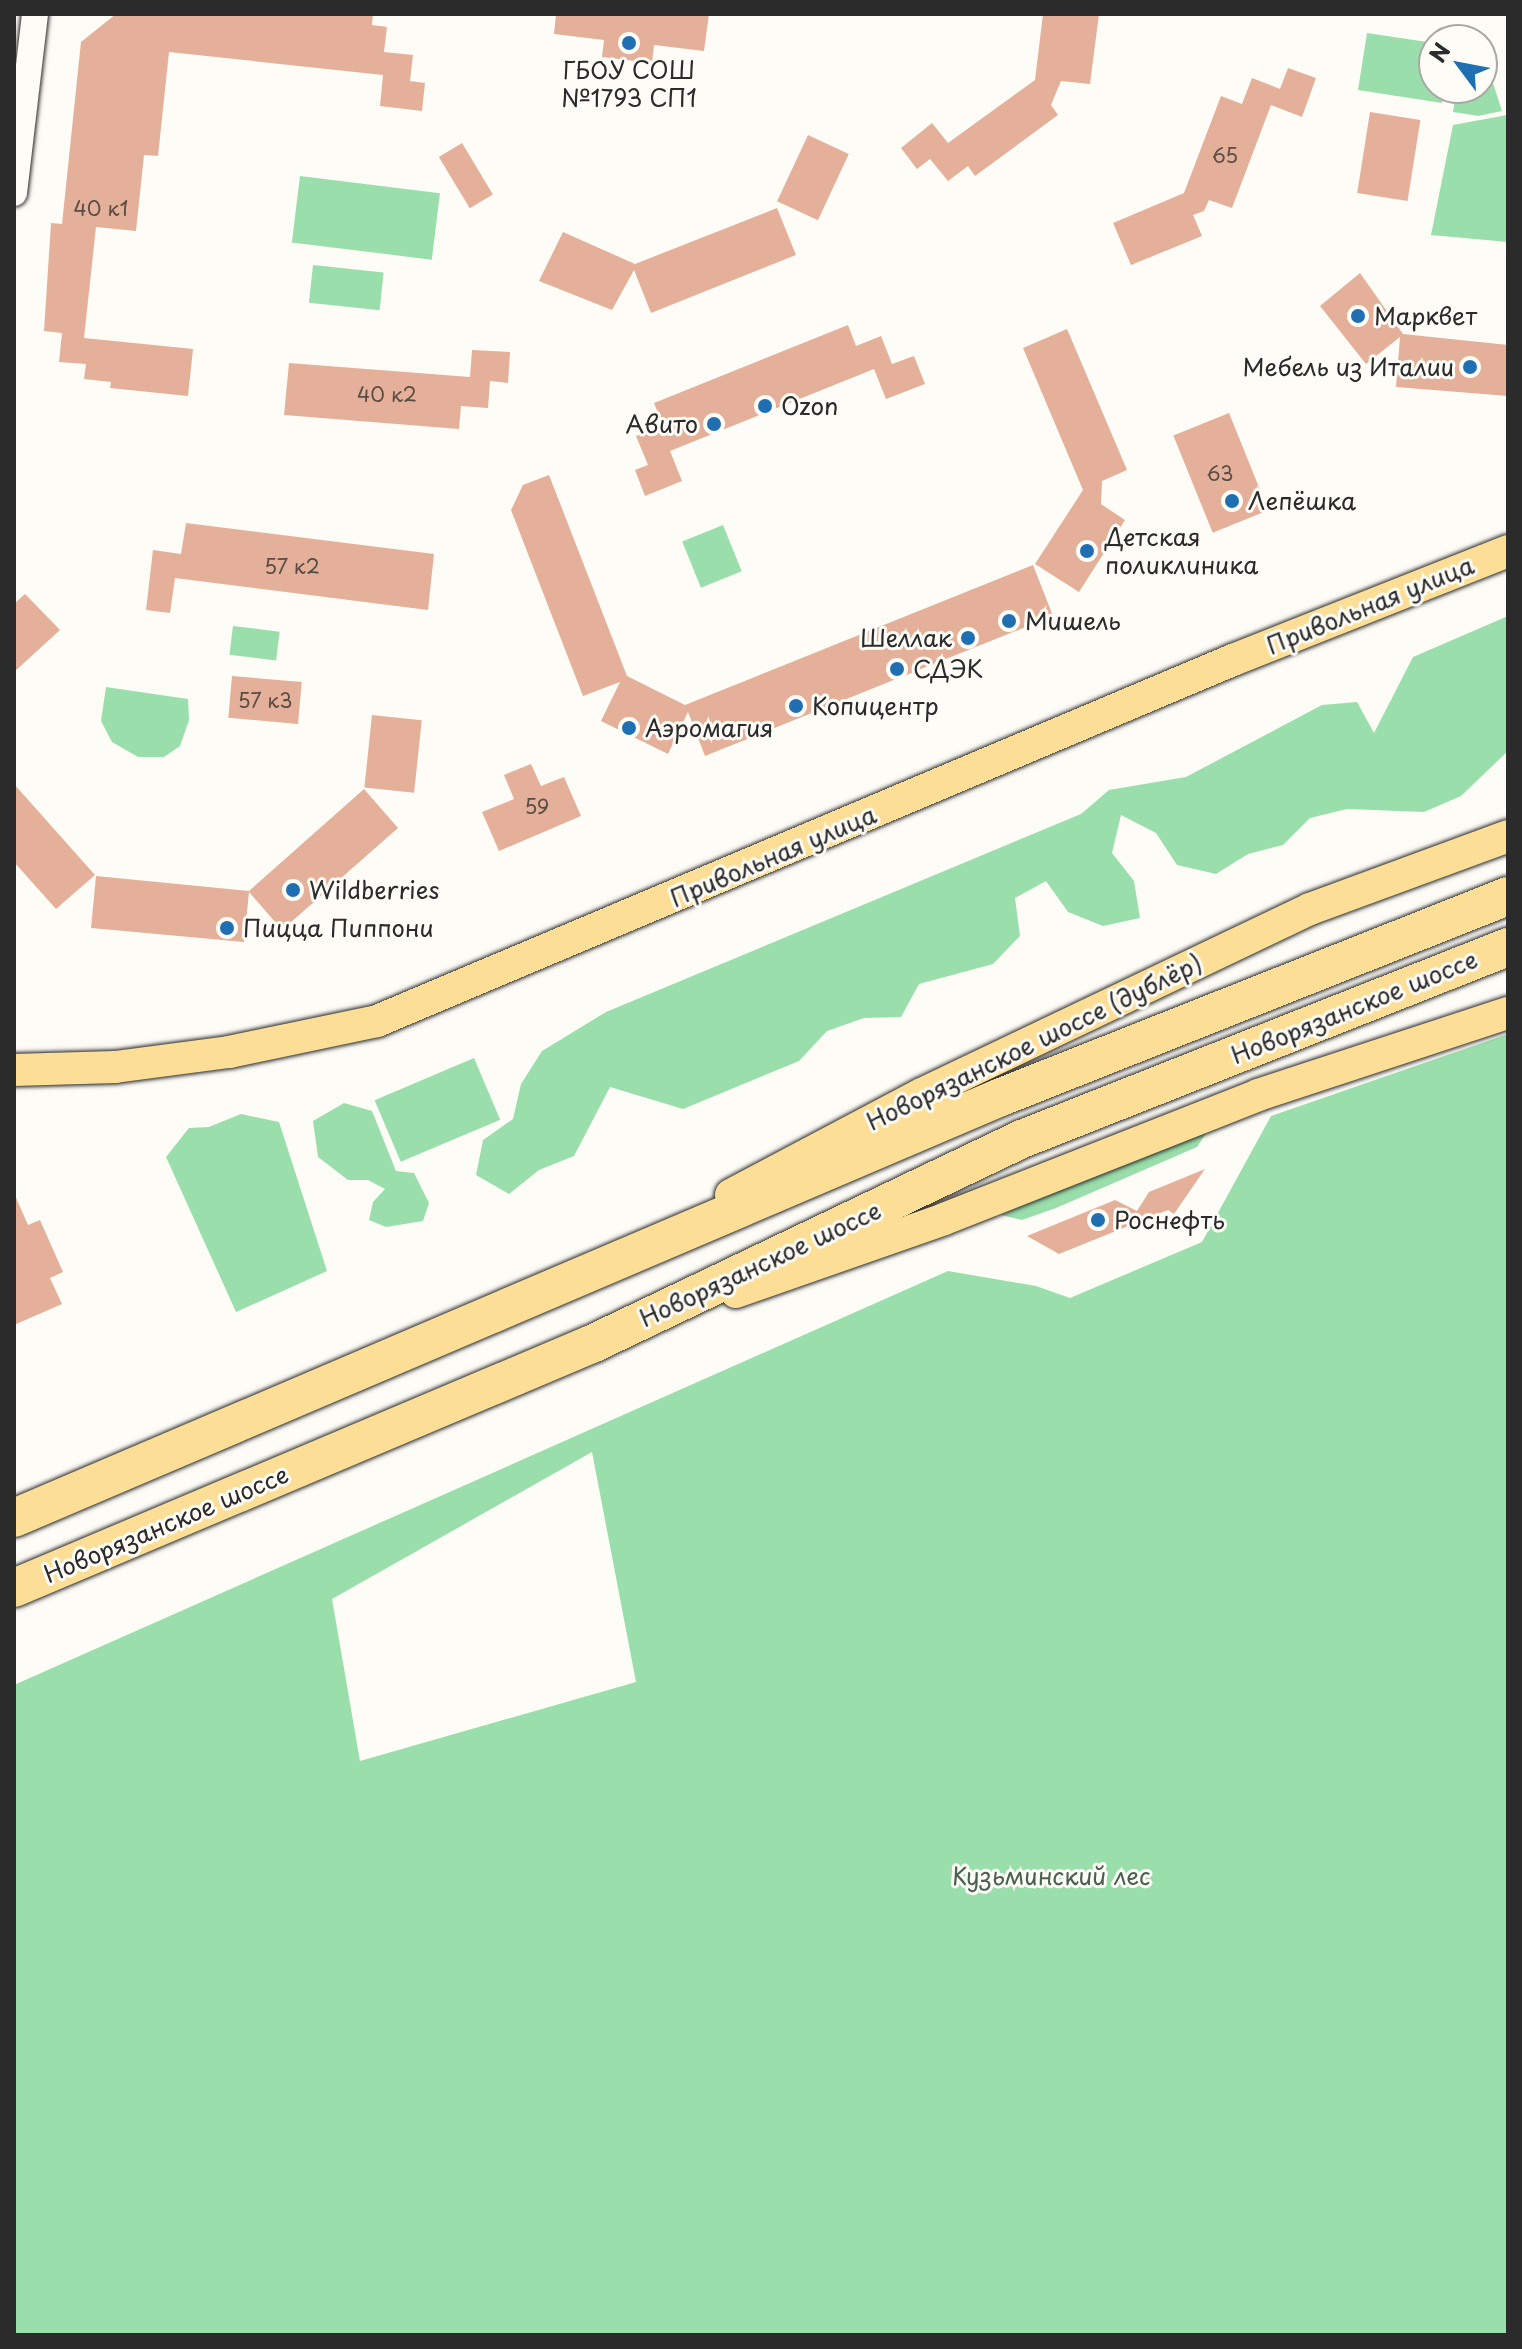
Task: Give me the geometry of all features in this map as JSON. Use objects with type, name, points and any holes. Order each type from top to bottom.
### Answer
[{"type":"highway","name":"Новорязанское шоссе","points":[[14,1518],[1001,1097],[1508,896]]},
{"type":"highway","name":"Новорязанское шоссе","points":[[14,1588],[615,1333],[1022,1139],[1508,947]]},
{"type":"main road","name":"Привольная улица","points":[[14,1070],[115,1067],[229,1052],[377,1021],[1233,660],[1508,551]]},
{"type":"main road","name":"Новорязанское шоссе (дублёр)","points":[[573,1279],[922,1094],[1098,1008],[1310,909],[1508,836]]},
{"type":"main road","points":[[615,1333],[944,1219],[1258,1095],[1508,1013]]},
{"type":"street","points":[[14,193],[35,14]]},
{"type":"green space","points":[[1367,33],[1418,41],[1418,99],[1358,90]]},
{"type":"green space","points":[[1498,99],[1502,111],[1478,116],[1453,112],[1454,104],[1498,104]]},
{"type":"green space","points":[[1507,115],[1508,242],[1431,235],[1453,125]]},
{"type":"green space","points":[[300,176],[440,193],[432,260],[292,243]]},
{"type":"green space","points":[[313,265],[384,272],[380,310],[309,303]]},
{"type":"green space","points":[[723,525],[742,571],[701,588],[682,541]]},
{"type":"green space","points":[[1508,616],[1508,751],[1461,796],[1424,812],[1347,809],[1310,818],[1283,845],[1248,854],[1216,874],[1177,865],[1156,833],[1121,815],[1112,853],[1134,881],[1140,918],[1103,926],[1068,912],[1046,881],[1015,898],[1020,936],[993,964],[919,984],[901,1017],[864,1018],[827,1031],[799,1061],[683,1109],[610,1087],[574,1156],[539,1170],[509,1194],[476,1175],[483,1140],[513,1119],[521,1084],[542,1051],[606,1012],[1081,814],[1109,790],[1186,777],[1322,705],[1357,702],[1374,733],[1413,657]]},
{"type":"green space","points":[[233,626],[280,632],[276,661],[229,655]]},
{"type":"green space","points":[[106,687],[188,699],[189,720],[180,746],[164,757],[138,757],[112,742],[101,721]]},
{"type":"green space","name":"Кузьминский лес","points":[[1508,1034],[1508,2335],[14,2335],[14,1685],[948,1271],[1036,1286],[1070,1298],[1202,1242],[1271,1116]],"holes":[[[592,1452],[636,1682],[360,1761],[332,1599]]]},
{"type":"green space","points":[[474,1058],[500,1120],[401,1162],[375,1100]]},
{"type":"green space","points":[[344,1103],[372,1111],[396,1171],[414,1173],[429,1203],[423,1221],[386,1227],[369,1220],[373,1202],[385,1189],[368,1180],[348,1180],[318,1157],[313,1121]]},
{"type":"green space","points":[[241,1114],[279,1122],[327,1271],[236,1312],[166,1157],[189,1128],[209,1127]]},
{"type":"green space","points":[[1211,1126],[1197,1147],[1056,1208],[1022,1220],[1001,1215]]},
{"type":"building","points":[[116,14],[373,14],[372,25],[387,27],[384,52],[413,55],[410,81],[425,83],[422,111],[380,106],[383,75],[169,52],[158,156],[144,155],[136,231],[96,227],[84,338],[193,349],[188,396],[110,388],[111,382],[84,379],[86,364],[59,362],[62,333],[44,331],[51,223],[62,224],[81,42]]},
{"type":"building","name":"ГБОУ СОШ №1793 СП1","points":[[556,14],[709,14],[704,51],[654,45],[652,63],[602,57],[604,40],[554,34]]},
{"type":"building","points":[[1043,14],[1099,14],[1090,84],[1061,81],[1051,105],[1058,115],[975,176],[968,166],[948,181],[930,159],[917,169],[901,148],[932,123],[948,143],[1035,80]]},
{"type":"building","points":[[1288,68],[1316,78],[1302,117],[1271,105],[1232,208],[1209,200],[1204,211],[1193,215],[1202,236],[1131,265],[1113,223],[1184,193],[1221,96],[1242,104],[1252,78],[1280,89]]},
{"type":"building","points":[[1370,112],[1420,120],[1408,201],[1357,193]]},
{"type":"building","points":[[808,135],[849,154],[818,220],[777,201]]},
{"type":"building","points":[[462,143],[493,194],[470,208],[439,157]]},
{"type":"building","points":[[777,208],[796,255],[651,313],[634,270],[612,310],[539,281],[563,232],[635,264]]},
{"type":"building","points":[[1360,273],[1403,334],[1508,345],[1508,396],[1396,387],[1400,337],[1366,364],[1320,306]]},
{"type":"building","points":[[848,325],[856,346],[881,336],[892,364],[914,356],[925,384],[886,399],[874,369],[670,451],[682,481],[645,496],[635,470],[648,465],[636,436],[663,426],[654,403]]},
{"type":"building","points":[[1067,329],[1127,470],[1102,481],[1101,504],[1125,520],[1079,592],[1035,564],[1083,490],[1023,348]]},
{"type":"building","points":[[472,350],[510,352],[508,383],[490,381],[488,408],[461,406],[459,429],[284,415],[289,363],[470,377]]},
{"type":"building","points":[[1229,413],[1268,510],[1213,533],[1173,435]]},
{"type":"building","points":[[549,475],[627,676],[685,705],[1033,565],[1053,616],[705,756],[688,712],[668,754],[601,721],[620,682],[583,696],[511,510],[523,485]]},
{"type":"building","points":[[186,523],[434,554],[428,610],[175,578],[170,613],[146,610],[153,550],[181,554]]},
{"type":"building","points":[[25,594],[60,630],[14,672],[14,604]]},
{"type":"building","points":[[232,676],[302,682],[298,724],[228,718]]},
{"type":"building","points":[[372,715],[422,720],[414,793],[364,788]]},
{"type":"building","points":[[531,764],[541,786],[564,777],[581,816],[499,851],[482,812],[514,799],[504,775]]},
{"type":"building","points":[[14,784],[95,875],[56,909],[14,862]]},
{"type":"building","points":[[364,789],[398,828],[282,930],[249,892],[244,942],[91,928],[96,876],[249,891]]},
{"type":"building","points":[[1205,1169],[1174,1214],[1168,1210],[1059,1254],[1027,1236],[1115,1200],[1137,1211],[1149,1192]]},
{"type":"building","points":[[14,1193],[28,1225],[40,1220],[63,1272],[50,1278],[62,1304],[14,1325]]},
{"type":"place","name":"ГБОУ СОШ №1793 СП1","points":[[629,43]]},
{"type":"place","name":"Марквет","points":[[1358,316]]},
{"type":"place","name":"Мебель из Италии","points":[[1470,367]]},
{"type":"place","name":"Ozon","points":[[765,406]]},
{"type":"place","name":"Авито","points":[[714,424]]},
{"type":"place","name":"Лепёшка","points":[[1232,501]]},
{"type":"place","name":"Детская поликлиника","points":[[1087,551]]},
{"type":"place","name":"Мишель","points":[[1009,621]]},
{"type":"place","name":"Шеллак","points":[[968,638]]},
{"type":"place","name":"СДЭК","points":[[897,669]]},
{"type":"place","name":"Копицентр","points":[[796,706]]},
{"type":"place","name":"Аэромагия","points":[[629,728]]},
{"type":"place","name":"Wildberries","points":[[293,890]]},
{"type":"place","name":"Пицца Пиппони","points":[[227,928]]},
{"type":"place","name":"Роснефть","points":[[1098,1220]]}]
